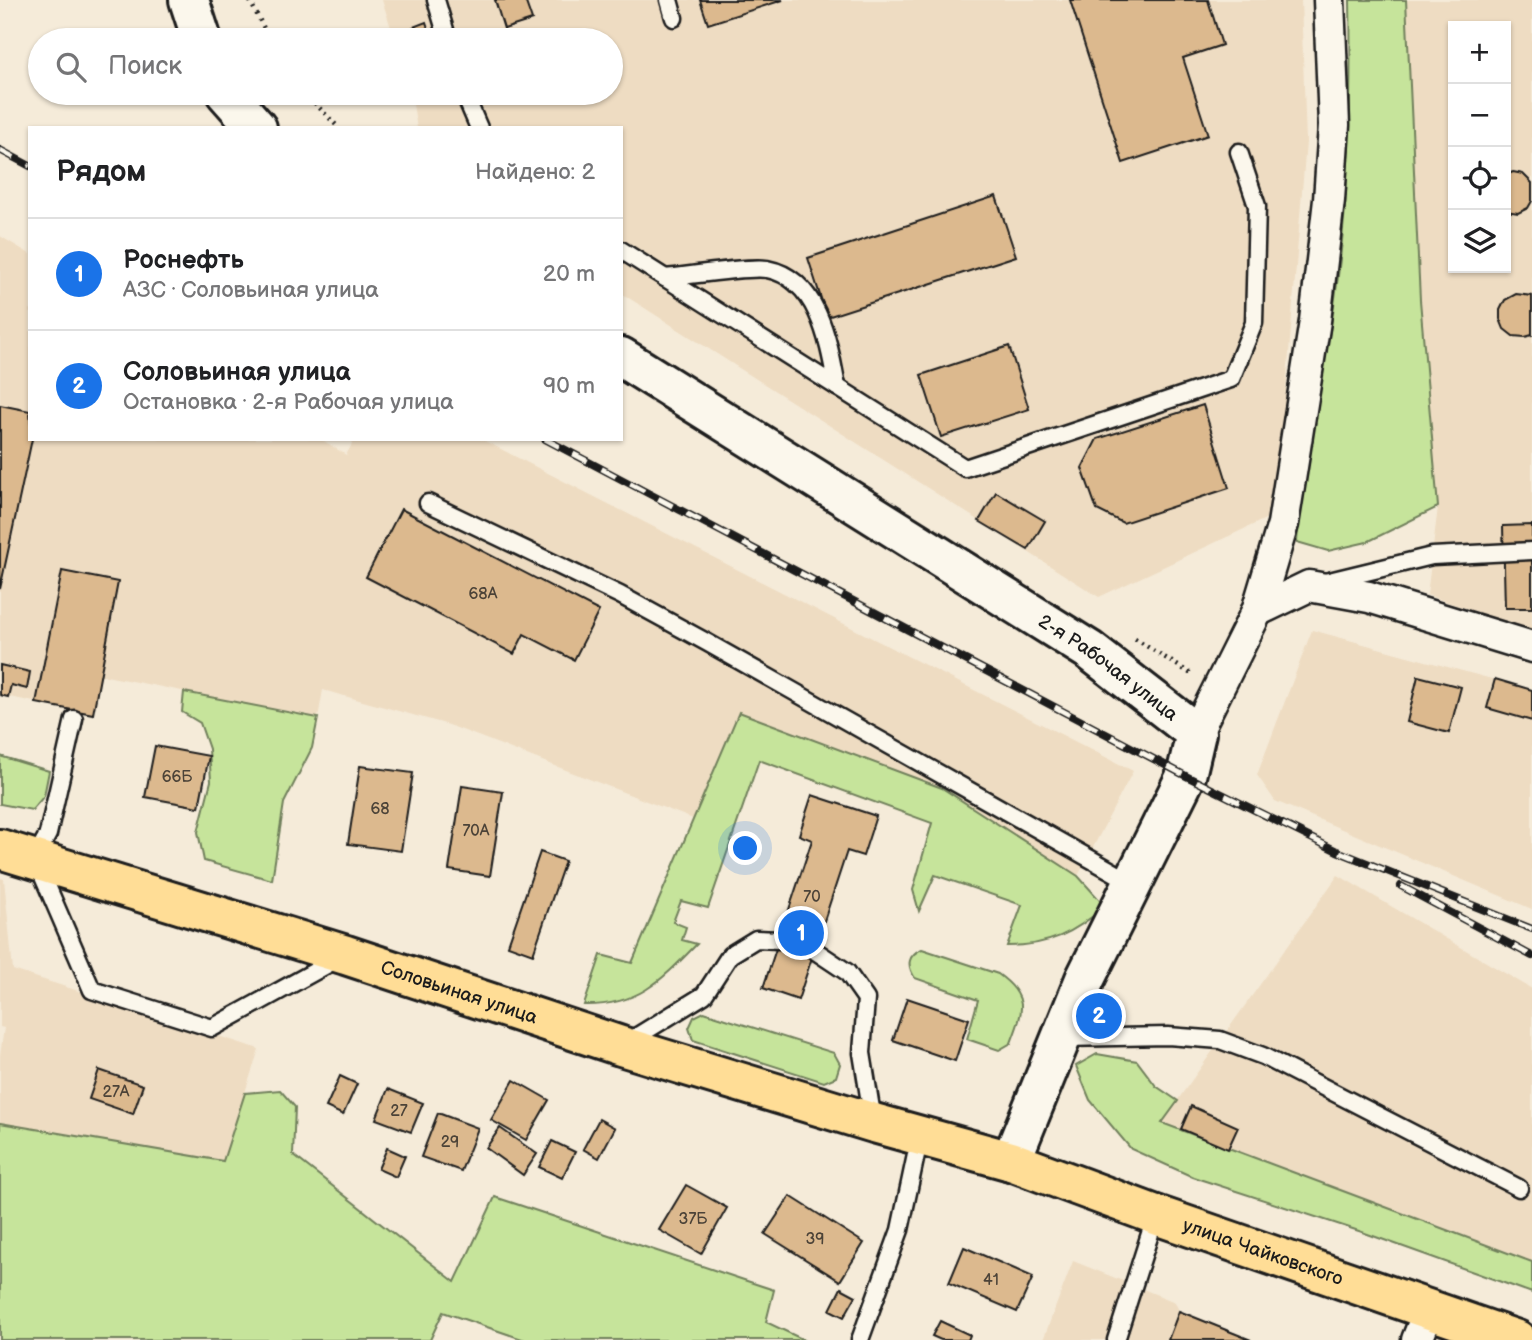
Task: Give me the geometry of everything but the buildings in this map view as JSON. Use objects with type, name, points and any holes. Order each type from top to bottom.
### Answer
[{"type":"main road","points":[[189,0],[198,28]]},
{"type":"main road","points":[[237,105],[255,126]]},
{"type":"main road","name":"2-я Рабочая улица","points":[[623,358],[1089,650],[1196,733],[1186,776],[1085,979],[1011,1161]]},
{"type":"main road","name":"Соловьиная улица","points":[[18,854],[346,955],[621,1046],[874,1123],[1011,1161]]},
{"type":"main road","name":"улица Чайковского","points":[[1011,1161],[1156,1215],[1423,1325],[1517,1340]]},
{"type":"street","points":[[1196,733],[1257,611],[1283,524],[1315,321],[1335,125],[1329,0]]},
{"type":"street","points":[[1257,611],[1309,586],[1369,597],[1532,647]]},
{"type":"lane","points":[[436,0],[444,28]]},
{"type":"lane","points":[[669,0],[674,18]]},
{"type":"lane","points":[[469,105],[478,126]]},
{"type":"lane","points":[[623,251],[965,468],[1231,379],[1254,323],[1257,206],[1239,152]]},
{"type":"lane","points":[[665,278],[766,269],[792,279],[807,295],[827,333],[837,387]]},
{"type":"lane","points":[[428,503],[664,619],[945,774],[1133,883]]},
{"type":"lane","points":[[1309,586],[1432,556],[1532,551]]},
{"type":"lane","points":[[74,719],[48,834],[18,854],[92,990],[212,1028],[346,955]]},
{"type":"lane","points":[[621,1046],[704,995],[730,955],[757,939],[779,940]]},
{"type":"lane","points":[[814,950],[848,972],[866,999],[862,1053],[874,1123]]},
{"type":"lane","points":[[1061,1038],[1168,1036],[1220,1040],[1263,1056],[1519,1188]]},
{"type":"lane","points":[[860,1340],[874,1309],[900,1230],[920,1136]]},
{"type":"lane","points":[[1116,1340],[1156,1215]]},
{"type":"path","points":[[250,1],[264,28]]},
{"type":"path","points":[[316,105],[337,126]]},
{"type":"shaded area","points":[[382,0],[1301,0],[1306,142],[1276,514],[1099,597],[623,294],[623,126],[417,126],[413,105],[623,105],[623,28],[391,28]]},
{"type":"shaded area","points":[[1406,0],[1532,0],[1532,631],[1427,595],[1438,507],[1420,300]]},
{"type":"shaded area","points":[[0,236],[28,253],[28,441],[324,441],[346,455],[354,441],[485,441],[1133,771],[1078,876],[942,788],[739,712],[693,819],[449,725],[323,690],[318,718],[101,675],[93,714],[0,695]]},
{"type":"shaded area","points":[[1312,630],[1532,690],[1532,909],[1275,801],[1257,775]]},
{"type":"shaded area","points":[[1338,875],[1532,989],[1532,1262],[1162,1122]]},
{"type":"shaded area","points":[[0,878],[4,879],[13,970],[259,1049],[223,1161],[0,1123],[0,1055],[4,1028],[0,1027]]},
{"type":"shaded area","points":[[1073,1261],[1175,1302],[1179,1311],[1251,1340],[1043,1340]]},
{"type":"green space","points":[[1350,0],[1406,0],[1420,300],[1438,507],[1367,542],[1328,551],[1297,542],[1303,484],[1333,312],[1343,234],[1350,117]]},
{"type":"green space","points":[[184,692],[318,718],[312,748],[284,803],[272,880],[204,861],[198,832],[211,781],[209,749],[200,723],[182,712]]},
{"type":"green space","points":[[739,712],[942,788],[1078,876],[1105,906],[1083,924],[1060,936],[1035,944],[1007,946],[1022,905],[935,875],[919,911],[913,890],[932,823],[759,760],[708,908],[681,901],[673,922],[686,927],[682,940],[697,944],[647,989],[619,1001],[584,1005],[601,955],[632,963]]},
{"type":"green space","points":[[0,756],[49,771],[44,796],[32,810],[0,804]]},
{"type":"green space","points":[[922,949],[998,974],[1008,982],[1015,990],[1021,1005],[1019,1022],[1011,1043],[999,1050],[967,1039],[978,1000],[915,978],[910,969],[910,961],[914,954]]},
{"type":"green space","points":[[704,1012],[834,1053],[840,1064],[836,1077],[824,1082],[693,1040],[689,1028],[694,1017]]},
{"type":"green space","points":[[1097,1054],[1137,1061],[1156,1086],[1178,1101],[1162,1123],[1532,1262],[1532,1293],[1362,1232],[1193,1177],[1131,1149],[1090,1100],[1076,1066]]},
{"type":"green space","points":[[280,1090],[295,1107],[293,1155],[455,1282],[495,1197],[774,1290],[766,1322],[804,1340],[525,1340],[443,1312],[430,1340],[0,1340],[0,1123],[223,1161],[245,1093]]},
{"type":"railway","points":[[0,150],[28,165]]},
{"type":"railway","points":[[549,441],[1186,776],[1337,851],[1532,929]]},
{"type":"railway","points":[[1401,886],[1532,956]]},
{"type":"place","name":"Роснефть","points":[[801,933]]},
{"type":"place","name":"Соловьиная улица","points":[[1099,1016]]}]
